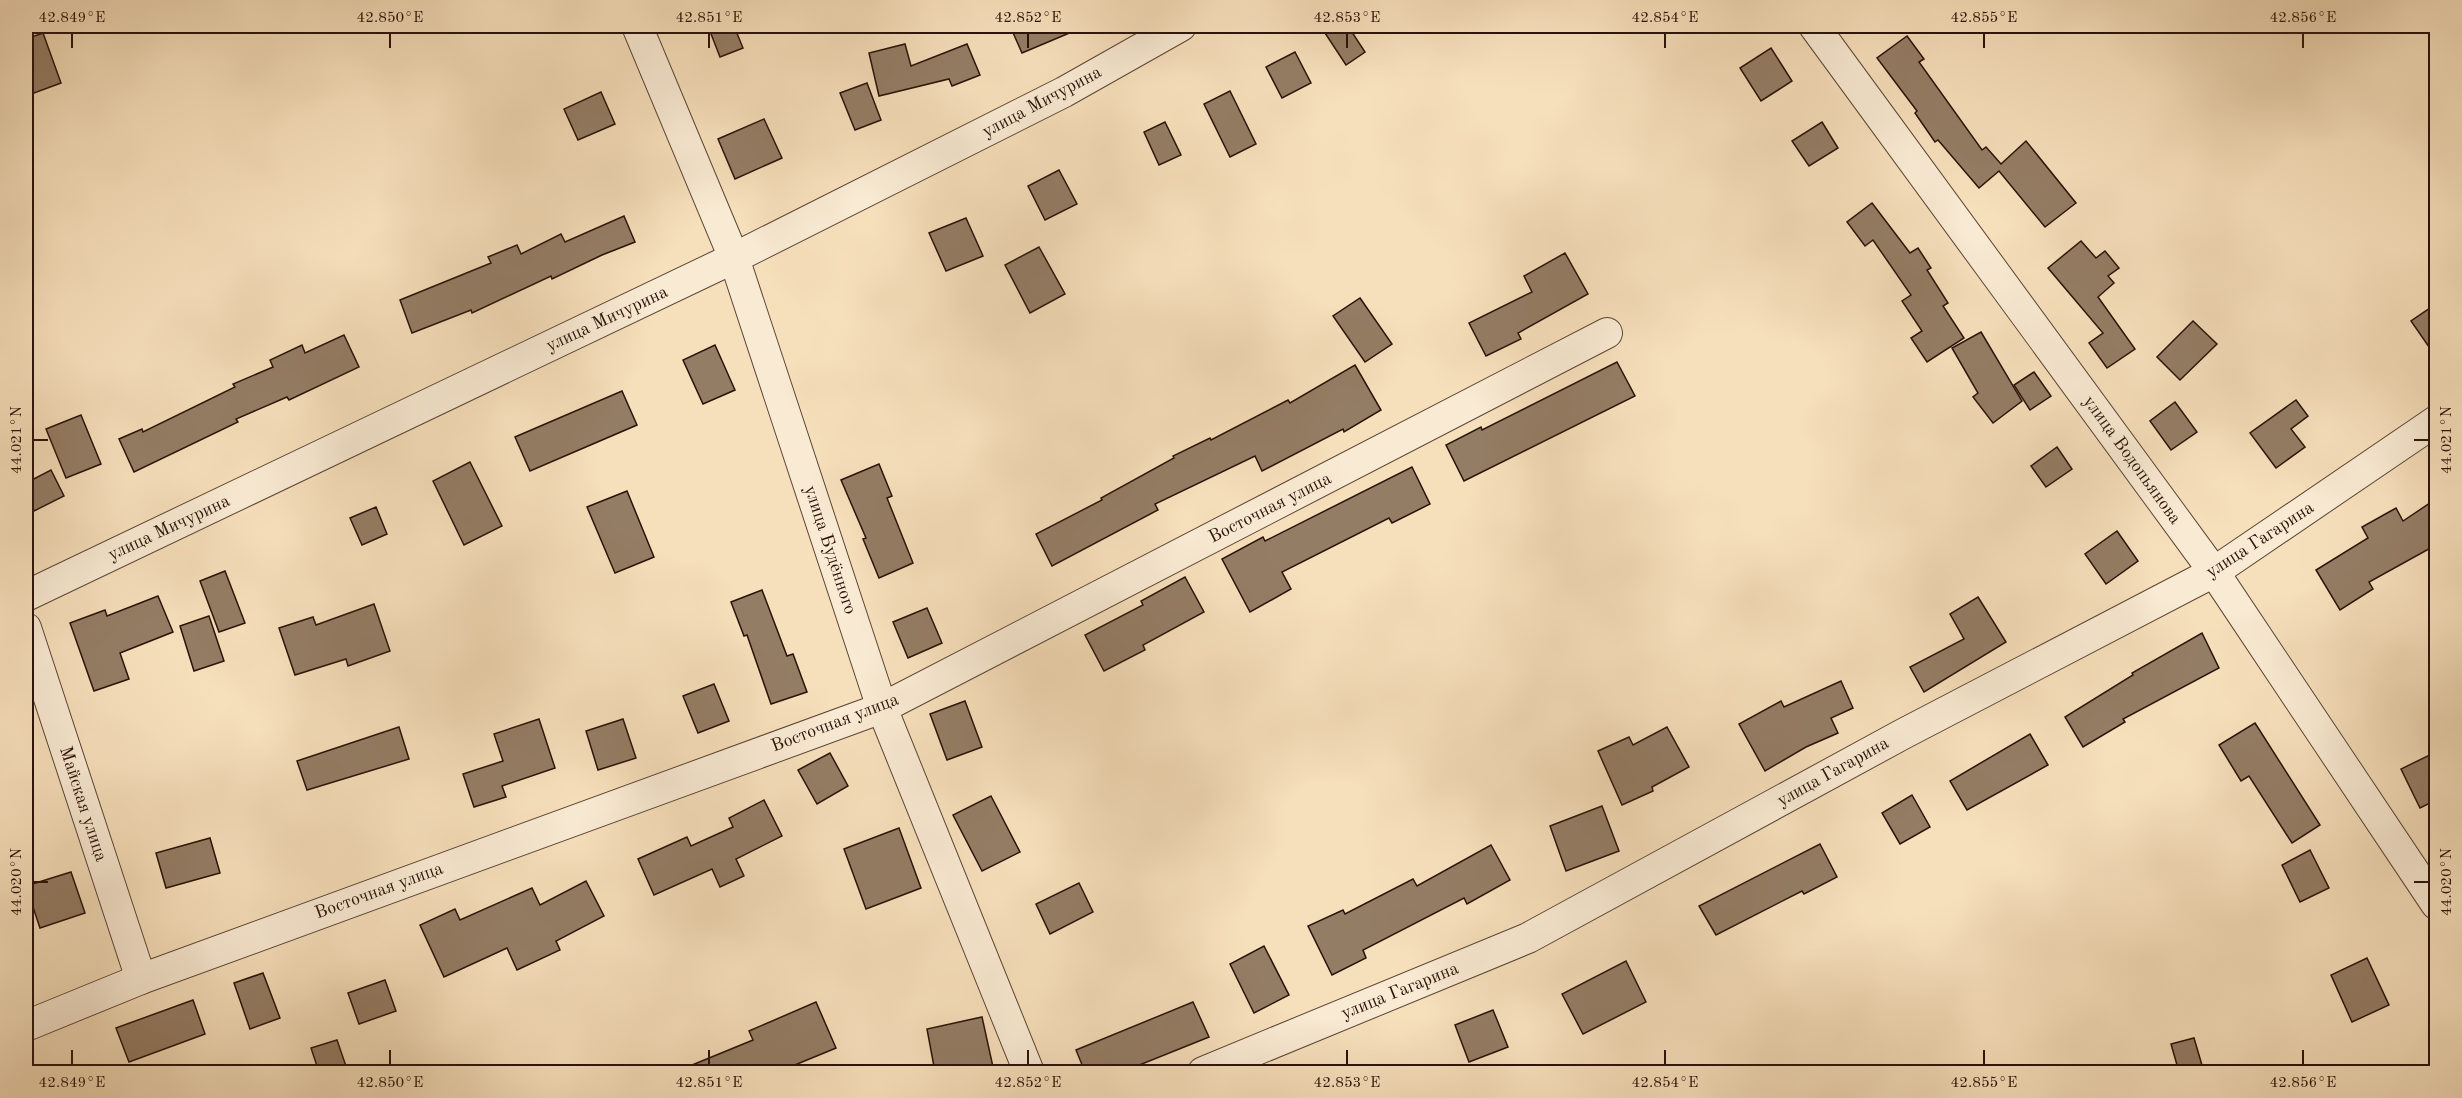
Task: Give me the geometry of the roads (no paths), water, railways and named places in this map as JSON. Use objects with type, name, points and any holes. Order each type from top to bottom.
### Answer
[{"type":"street","name":"улица Будённого","points":[[637,26],[734,258],[882,708],[1029,1072]]},
{"type":"street","name":"улица Мичурина","points":[[26,596],[734,258],[1064,92],[1181,26]]},
{"type":"street","name":"улица Водопьянова","points":[[1814,26],[2214,572],[2436,904]]},
{"type":"street","name":"Восточная улица","points":[[26,1026],[141,980],[882,708],[1607,333]]},
{"type":"street","name":"улица Гагарина","points":[[1203,1072],[1528,938],[1892,740],[2214,572],[2436,421]]},
{"type":"street","name":"Майская улица","points":[[26,628],[141,980]]}]
